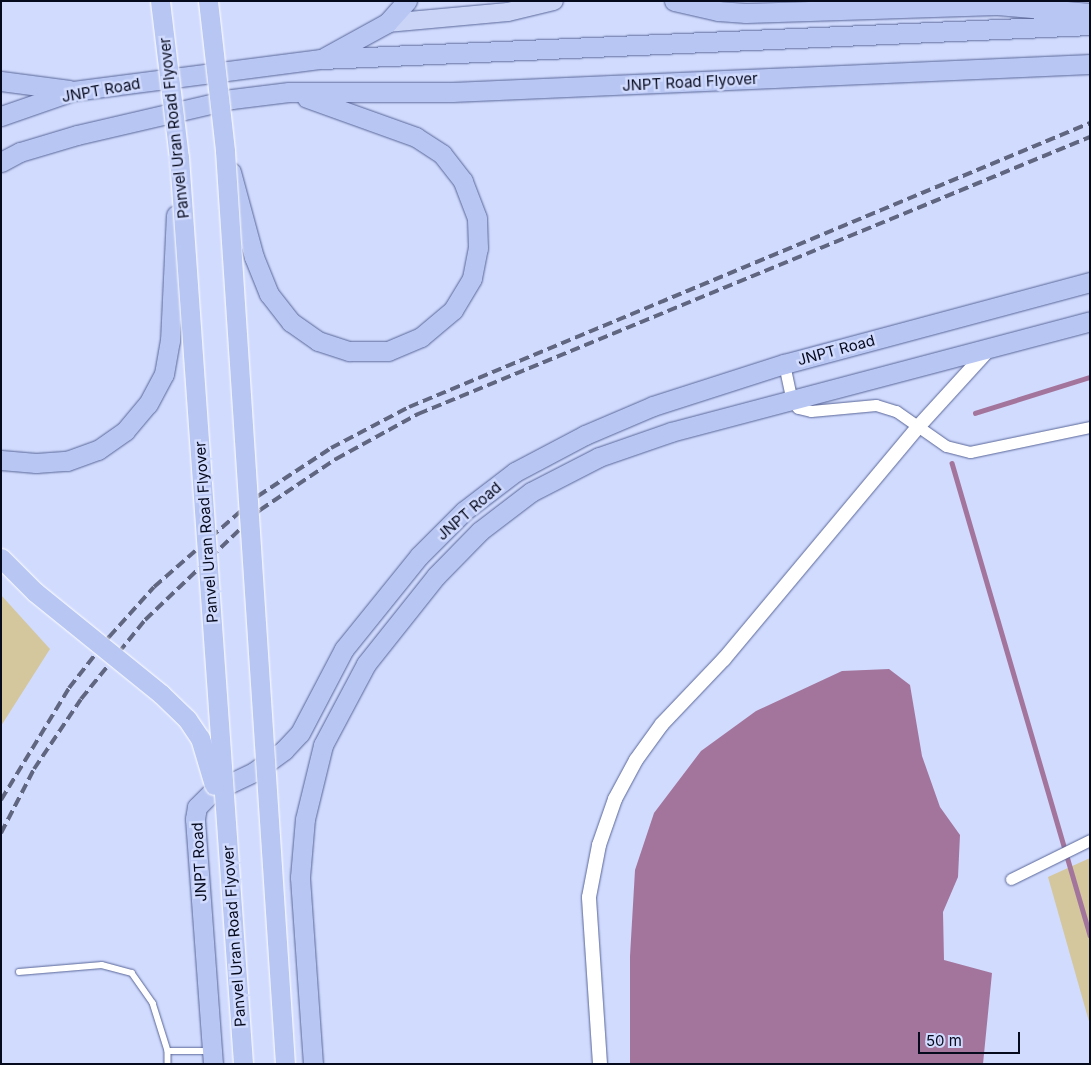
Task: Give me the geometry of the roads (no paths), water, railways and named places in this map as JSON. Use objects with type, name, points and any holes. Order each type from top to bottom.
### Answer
[{"type":"highway","points":[[321,59],[387,23],[406,1]]},
{"type":"highway","points":[[674,1],[737,12],[997,5],[1090,13]]},
{"type":"highway","points":[[208,3],[225,151],[285,1064]]},
{"type":"highway","name":"Panvel Uran Road Flyover","points":[[160,4],[179,157],[243,1064]]},
{"type":"highway","points":[[321,59],[1090,25]]},
{"type":"highway","name":"JNPT Road","points":[[1,116],[74,91],[321,59]]},
{"type":"highway","name":"JNPT Road Flyover","points":[[289,92],[452,92],[1090,64]]},
{"type":"highway","points":[[1,81],[74,91]]},
{"type":"highway","points":[[1,162],[20,152],[77,135],[232,99],[289,92],[380,121],[416,137],[442,154],[463,181],[477,218],[478,248],[472,278],[453,310],[421,337],[388,351],[349,351],[318,341],[291,322],[269,294],[254,257],[225,151]]},
{"type":"highway","points":[[1,460],[36,464],[67,461],[98,450],[125,431],[148,404],[164,374],[170,341],[179,157]]},
{"type":"highway","name":"JNPT Road","points":[[212,1057],[196,828],[197,807],[212,792],[271,762],[300,733],[344,649],[419,556],[478,500],[515,472],[584,435],[654,406],[784,364],[1090,282]]},
{"type":"highway","name":"JNPT Road","points":[[313,1064],[300,877],[305,819],[323,745],[366,664],[436,576],[480,531],[531,492],[608,454],[671,432],[1090,321]]},
{"type":"highway","points":[[1,558],[35,592],[186,719],[200,738],[210,763],[229,857]]},
{"type":"highway","points":[[300,733],[323,745]]},
{"type":"main road","points":[[387,23],[499,13],[554,1]]},
{"type":"street","points":[[600,1064],[589,897],[599,845],[615,799],[636,760],[662,724],[724,660],[917,428],[991,347]]},
{"type":"street","points":[[784,364],[792,401],[798,408],[811,411],[876,405],[896,412],[946,446],[970,452],[1090,427]]},
{"type":"street","points":[[1011,879],[1072,851],[1090,840]]},
{"type":"lane","points":[[19,972],[102,965],[132,973],[153,1002],[168,1051],[168,1064]]},
{"type":"lane","points":[[168,1051],[212,1057]]},
{"type":"waterway","points":[[975,413],[1090,377]]},
{"type":"waterway","points":[[952,463],[1090,935]]},
{"type":"railway","points":[[1,800],[69,688],[109,637],[154,587],[258,496],[331,448],[409,407],[1090,123]]},
{"type":"railway","points":[[1,833],[34,769],[81,699],[145,620],[260,510],[336,459],[418,414],[1090,137]]}]
